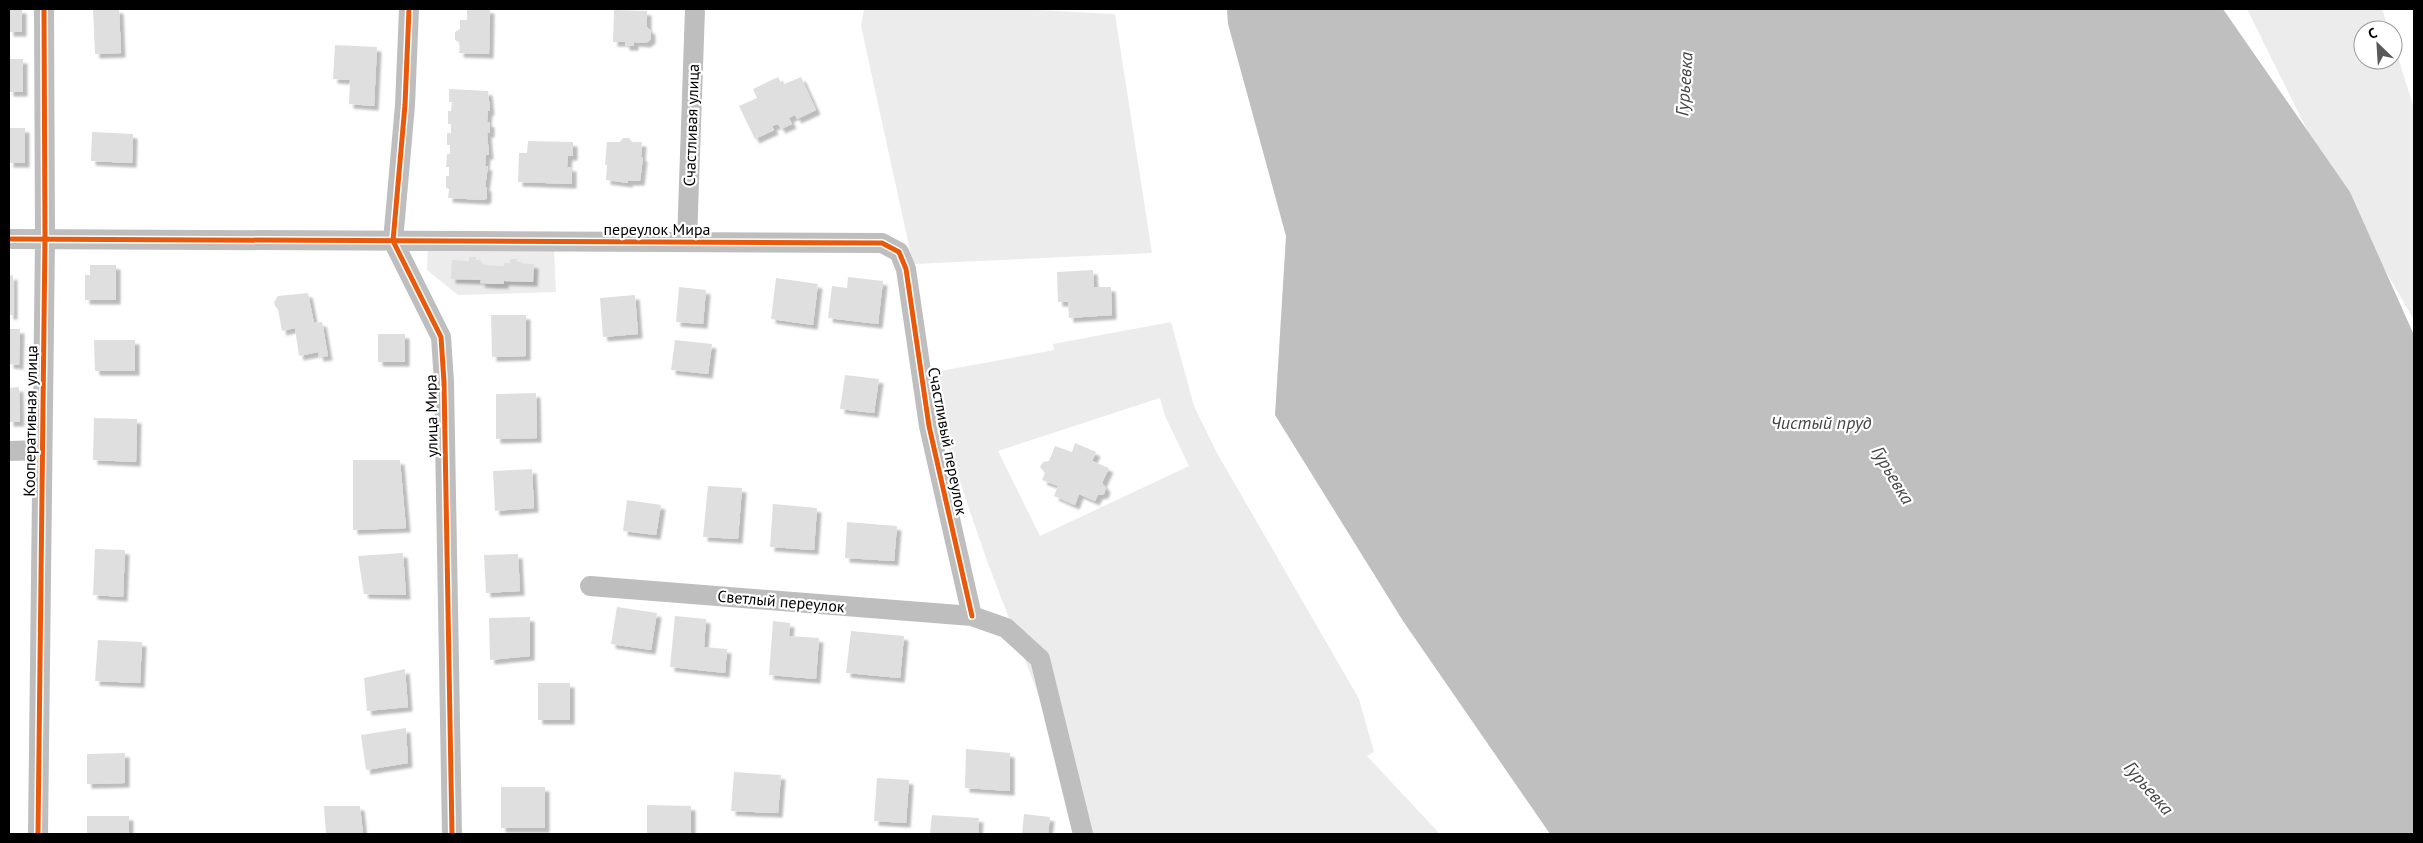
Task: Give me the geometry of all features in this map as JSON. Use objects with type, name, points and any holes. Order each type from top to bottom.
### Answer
[{"type":"street","name":"Кооперативная улица","points":[[38,834],[44,238],[44,9]]},
{"type":"street","points":[[393,241],[405,104],[409,9]]},
{"type":"street","name":"Счастливая улица","points":[[687,241],[695,9]]},
{"type":"street","name":"переулок Мира","points":[[9,239],[882,243],[899,252],[906,269]]},
{"type":"street","name":"улица Мира","points":[[393,241],[440,337],[444,382],[452,834]]},
{"type":"street","name":"Счастливый переулок","points":[[906,269],[930,426],[972,616]]},
{"type":"street","points":[[9,451],[42,450]]},
{"type":"street","name":"Светлый переулок","points":[[590,586],[972,616],[1006,628],[1040,659],[1083,834]]},
{"type":"shaded area","points":[[864,9],[1014,9],[1115,14],[1152,253],[913,264],[861,26]]},
{"type":"shaded area","points":[[2247,9],[2382,9],[2386,20],[2353,20],[2353,70],[2402,70],[2414,108],[2414,320],[2327,170]]},
{"type":"shaded area","points":[[428,244],[554,249],[556,292],[458,295],[427,270]]},
{"type":"shaded area","points":[[1171,322],[1194,406],[1217,453],[1359,699],[1374,752],[1367,756],[1440,834],[1088,834],[1055,738],[987,561],[944,435],[935,372],[1054,350],[1053,344]],"holes":[[[1160,398],[1165,416],[1189,466],[1040,536],[998,451]]]},
{"type":"water","name":"Чистый пруд","points":[[1227,9],[2223,9],[2350,192],[2414,335],[2414,834],[1550,834],[1403,621],[1275,415],[1286,236],[1228,24]]},
{"type":"building","points":[[9,9],[22,9],[22,32],[9,32]]},
{"type":"building","points":[[93,9],[119,9],[121,53],[95,54]]},
{"type":"building","points":[[467,9],[490,9],[489,54],[459,53],[460,43],[455,40],[455,32],[460,29],[460,20],[467,20]]},
{"type":"building","points":[[614,10],[647,11],[647,27],[651,31],[651,39],[646,43],[634,42],[634,46],[625,46],[625,42],[613,42]]},
{"type":"building","points":[[335,45],[377,47],[374,106],[349,104],[350,80],[333,79]]},
{"type":"building","points":[[9,59],[23,59],[23,92],[9,92]]},
{"type":"building","points":[[778,77],[782,85],[801,77],[816,110],[797,119],[795,115],[789,118],[792,124],[781,129],[778,124],[772,126],[774,130],[755,139],[739,106],[757,98],[753,89]]},
{"type":"building","points":[[449,89],[488,91],[490,111],[488,111],[487,122],[490,123],[490,133],[487,133],[489,155],[486,155],[485,166],[488,166],[485,187],[487,187],[487,198],[484,200],[448,198],[449,189],[446,188],[446,176],[449,176],[449,167],[446,167],[447,154],[450,154],[450,145],[447,145],[447,133],[451,133],[451,124],[448,124],[448,111],[451,111],[452,102],[449,102]]},
{"type":"building","points":[[9,128],[25,128],[25,163],[9,163]]},
{"type":"building","points":[[92,132],[133,134],[132,163],[91,161]]},
{"type":"building","points":[[623,138],[629,138],[632,142],[642,142],[641,157],[643,157],[640,181],[628,181],[628,183],[606,180],[607,142],[620,142]]},
{"type":"building","points":[[528,141],[573,142],[573,156],[568,156],[567,167],[572,167],[572,184],[518,182],[519,153],[527,153]]},
{"type":"building","points":[[469,257],[476,257],[476,261],[482,262],[482,265],[504,266],[504,263],[510,263],[510,259],[517,259],[517,263],[534,264],[533,282],[504,281],[504,284],[492,284],[480,283],[481,280],[451,279],[452,260],[469,261]]},
{"type":"building","points":[[90,265],[116,265],[116,300],[85,300],[85,275],[90,275]]},
{"type":"building","points":[[1093,270],[1094,287],[1111,287],[1112,315],[1069,318],[1068,302],[1058,302],[1057,272]]},
{"type":"building","points":[[13,275],[13,315],[9,315],[9,276]]},
{"type":"building","points":[[848,277],[883,281],[878,324],[828,318],[832,286],[847,288]]},
{"type":"building","points":[[776,278],[818,284],[813,325],[771,319]]},
{"type":"building","points":[[679,287],[706,290],[703,324],[676,322]]},
{"type":"building","points":[[308,293],[314,323],[322,322],[328,356],[319,357],[318,352],[299,356],[295,328],[282,331],[278,309],[274,302],[278,296]]},
{"type":"building","points":[[635,295],[638,334],[603,337],[600,298]]},
{"type":"building","points":[[491,315],[526,315],[526,356],[492,357]]},
{"type":"building","points":[[9,329],[20,329],[19,365],[9,364]]},
{"type":"building","points":[[378,334],[405,334],[405,362],[378,362]]},
{"type":"building","points":[[94,340],[135,340],[135,371],[95,371]]},
{"type":"building","points":[[675,340],[712,344],[708,374],[671,370]]},
{"type":"building","points":[[845,375],[879,379],[874,413],[840,409]]},
{"type":"building","points":[[19,387],[20,422],[9,422],[9,388]]},
{"type":"building","points":[[536,393],[537,438],[496,439],[496,394]]},
{"type":"building","points":[[94,418],[137,419],[136,462],[93,460]]},
{"type":"building","points":[[1075,443],[1096,452],[1092,461],[1109,468],[1102,483],[1106,488],[1104,494],[1098,495],[1095,501],[1079,494],[1075,505],[1054,496],[1058,486],[1042,480],[1045,473],[1040,467],[1043,462],[1049,461],[1055,446],[1072,452]]},
{"type":"building","points":[[353,460],[400,460],[406,528],[353,530]]},
{"type":"building","points":[[532,469],[534,508],[495,511],[493,471]]},
{"type":"building","points":[[708,486],[742,488],[738,539],[703,537]]},
{"type":"building","points":[[627,500],[661,505],[656,535],[623,531]]},
{"type":"building","points":[[773,504],[817,508],[814,550],[770,547]]},
{"type":"building","points":[[847,522],[897,526],[894,561],[845,558]]},
{"type":"building","points":[[95,549],[125,550],[123,597],[93,595]]},
{"type":"building","points":[[403,553],[406,595],[364,594],[358,556]]},
{"type":"building","points":[[518,554],[520,591],[486,593],[484,555]]},
{"type":"building","points":[[617,607],[657,613],[651,650],[611,644]]},
{"type":"building","points":[[675,616],[706,619],[704,647],[727,649],[725,673],[670,667]]},
{"type":"building","points":[[530,617],[530,656],[490,660],[489,618]]},
{"type":"building","points":[[773,621],[790,623],[789,636],[819,638],[816,679],[769,675]]},
{"type":"building","points":[[851,631],[904,636],[900,678],[846,673]]},
{"type":"building","points":[[98,640],[142,642],[140,683],[95,681]]},
{"type":"building","points":[[405,669],[408,707],[367,711],[364,678]]},
{"type":"building","points":[[538,683],[570,683],[570,720],[538,720]]},
{"type":"building","points":[[406,728],[408,763],[366,770],[361,735]]},
{"type":"building","points":[[966,749],[1010,753],[1010,791],[965,788]]},
{"type":"building","points":[[125,753],[125,783],[87,784],[87,754]]},
{"type":"building","points":[[734,772],[781,775],[778,813],[731,811]]},
{"type":"building","points":[[877,778],[909,780],[906,823],[874,821]]},
{"type":"building","points":[[501,787],[545,787],[545,828],[501,828]]},
{"type":"building","points":[[647,805],[691,806],[691,834],[647,834]]},
{"type":"building","points":[[324,806],[360,806],[363,834],[326,834]]},
{"type":"building","points":[[1024,814],[1050,817],[1048,834],[1022,834]]},
{"type":"building","points":[[932,815],[979,818],[978,834],[930,834]]},
{"type":"building","points":[[87,816],[129,816],[129,834],[87,834]]},
{"type":"cycle path","points":[[38,834],[45,238],[44,9]]},
{"type":"cycle path","points":[[409,9],[405,105],[393,241],[441,337],[444,382],[452,834]]},
{"type":"cycle path","points":[[9,239],[882,243],[899,252],[906,269],[929,426],[972,616]]},
{"type":"water label","name":"Гурьевка","points":[[1684,84]]},
{"type":"water label","name":"Гурьевка","points":[[1893,475]]},
{"type":"water label","name":"Гурьевка","points":[[2149,788]]}]
